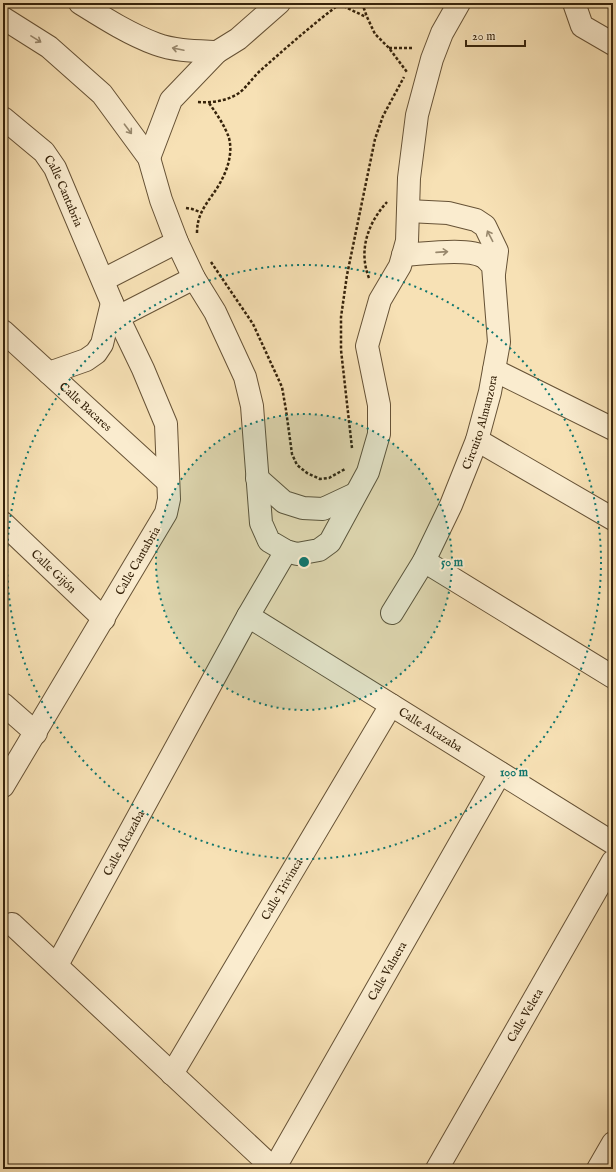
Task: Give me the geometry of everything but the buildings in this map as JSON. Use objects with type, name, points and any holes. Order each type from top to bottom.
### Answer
[{"type":"street","points":[[80,3],[126,31],[156,45],[185,51],[217,52]]},
{"type":"street","points":[[149,158],[172,100],[217,52],[238,38],[279,3]]},
{"type":"street","points":[[3,18],[49,47],[102,94],[149,158],[161,200],[187,240],[194,278],[215,312],[245,377],[252,406],[261,523],[269,541],[286,551],[297,554],[319,550],[330,542],[368,472],[379,434],[379,405],[367,346],[380,300],[400,266],[407,241],[409,178],[417,115],[432,59],[442,33],[459,3]]},
{"type":"street","points":[[574,3],[582,26],[613,44]]},
{"type":"street","name":"Calle Cantabria","points":[[3,118],[44,152],[55,168],[104,280],[115,310],[143,369],[166,424],[169,499],[166,513],[3,786]]},
{"type":"street","name":"Circuito Almanzora","points":[[408,211],[448,213],[476,220],[485,226],[496,251],[494,274]]},
{"type":"street","points":[[104,280],[187,240]]},
{"type":"street","name":"Circuito Almanzora","points":[[392,613],[424,561],[451,505],[477,440],[490,392],[499,342],[493,266],[484,257],[474,253],[454,251],[403,255]]},
{"type":"street","points":[[49,373],[86,360],[96,353],[102,344],[115,310],[194,278]]},
{"type":"street","name":"Calle Bacares","points":[[3,331],[168,482]]},
{"type":"street","points":[[494,370],[613,429]]},
{"type":"street","points":[[477,440],[613,519]]},
{"type":"street","points":[[257,478],[284,502],[303,508],[323,509],[355,494]]},
{"type":"street","name":"Calle Gijón","points":[[3,524],[104,619]]},
{"type":"street","name":"Calle Alcazaba","points":[[57,965],[248,616],[286,551]]},
{"type":"street","points":[[424,561],[613,677]]},
{"type":"street","name":"Calle Alcazaba","points":[[248,616],[613,843]]},
{"type":"street","points":[[3,704],[36,732]]},
{"type":"street","name":"Calle Trivinca","points":[[172,1074],[391,705]]},
{"type":"street","name":"Calle Valnera","points":[[274,1169],[500,773]]},
{"type":"street","name":"Calle Veleta","points":[[436,1169],[613,861]]},
{"type":"street","points":[[12,924],[274,1169]]},
{"type":"street","points":[[598,1169],[613,1143]]},
{"type":"path","points":[[362,3],[366,17],[375,34],[390,48],[407,72]]},
{"type":"path","points":[[187,240],[197,225],[200,212],[215,191],[229,162],[229,139],[209,103],[223,100],[240,92],[257,74],[302,33],[340,4],[366,17]]},
{"type":"path","points":[[390,48],[417,48],[415,55]]},
{"type":"path","points":[[352,450],[340,350],[341,317],[347,276],[375,139],[384,116],[410,67]]},
{"type":"path","points":[[380,300],[365,269],[365,240],[372,223],[382,208],[409,178]]},
{"type":"path","points":[[208,256],[253,324],[282,387],[292,454],[297,465],[306,473],[320,479],[329,478],[348,467]]}]
